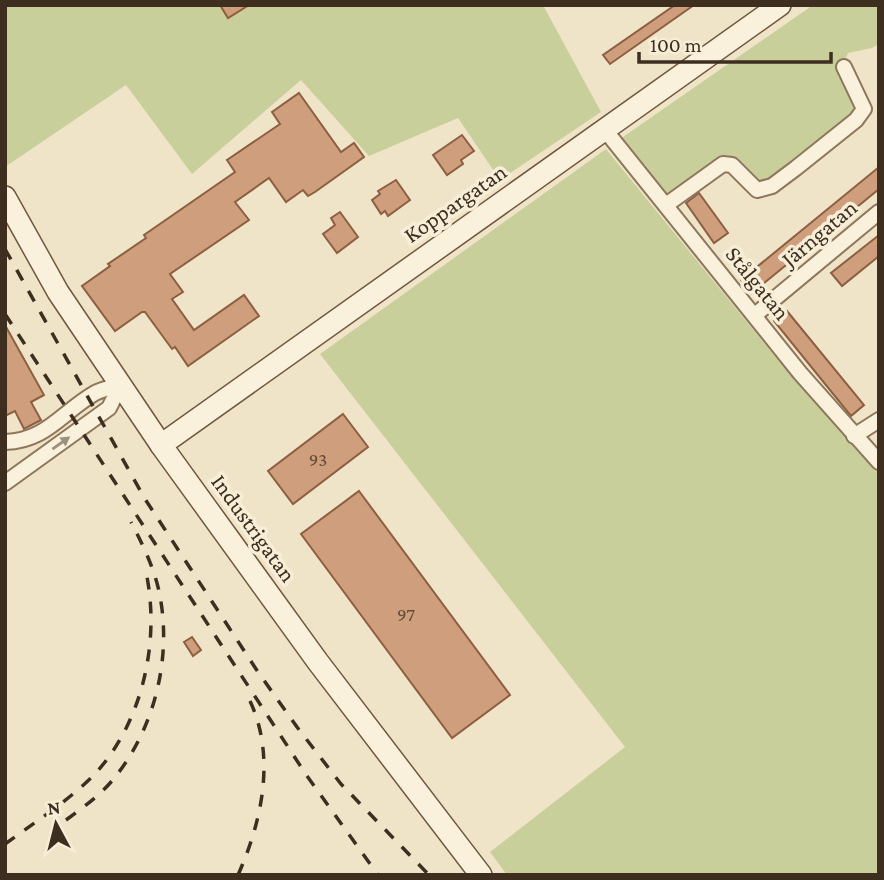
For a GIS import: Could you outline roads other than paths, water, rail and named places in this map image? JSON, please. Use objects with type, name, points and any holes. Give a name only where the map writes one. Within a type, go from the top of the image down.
[{"type":"street","name":"Koppargatan","points":[[160,444],[780,5]]},
{"type":"street","points":[[666,205],[723,163],[732,165],[757,190],[772,186],[796,168],[856,120],[863,109],[844,67]]},
{"type":"street","name":"Stålgatan","points":[[604,130],[800,373],[879,462]]},
{"type":"street","name":"Industrigatan","points":[[5,197],[58,292],[160,444],[318,662],[481,875]]},
{"type":"street","name":"Järngatan","points":[[755,315],[879,212]]},
{"type":"street","points":[[5,442],[24,442],[41,433],[98,391],[121,384]]},
{"type":"street","points":[[5,482],[109,408],[121,384]]},
{"type":"street","points":[[854,436],[879,420]]},
{"type":"railway","points":[[5,249],[145,499],[258,672],[341,784],[429,875]]},
{"type":"railway","points":[[5,314],[307,776],[378,875]]},
{"type":"railway","points":[[66,820],[101,793],[125,763],[138,742],[155,698],[163,650],[161,602],[149,561],[131,522]]},
{"type":"railway","points":[[5,844],[91,778],[123,735],[143,684],[148,657],[151,630],[147,577]]},
{"type":"railway","points":[[238,875],[254,833],[263,789],[262,744],[250,701]]}]
